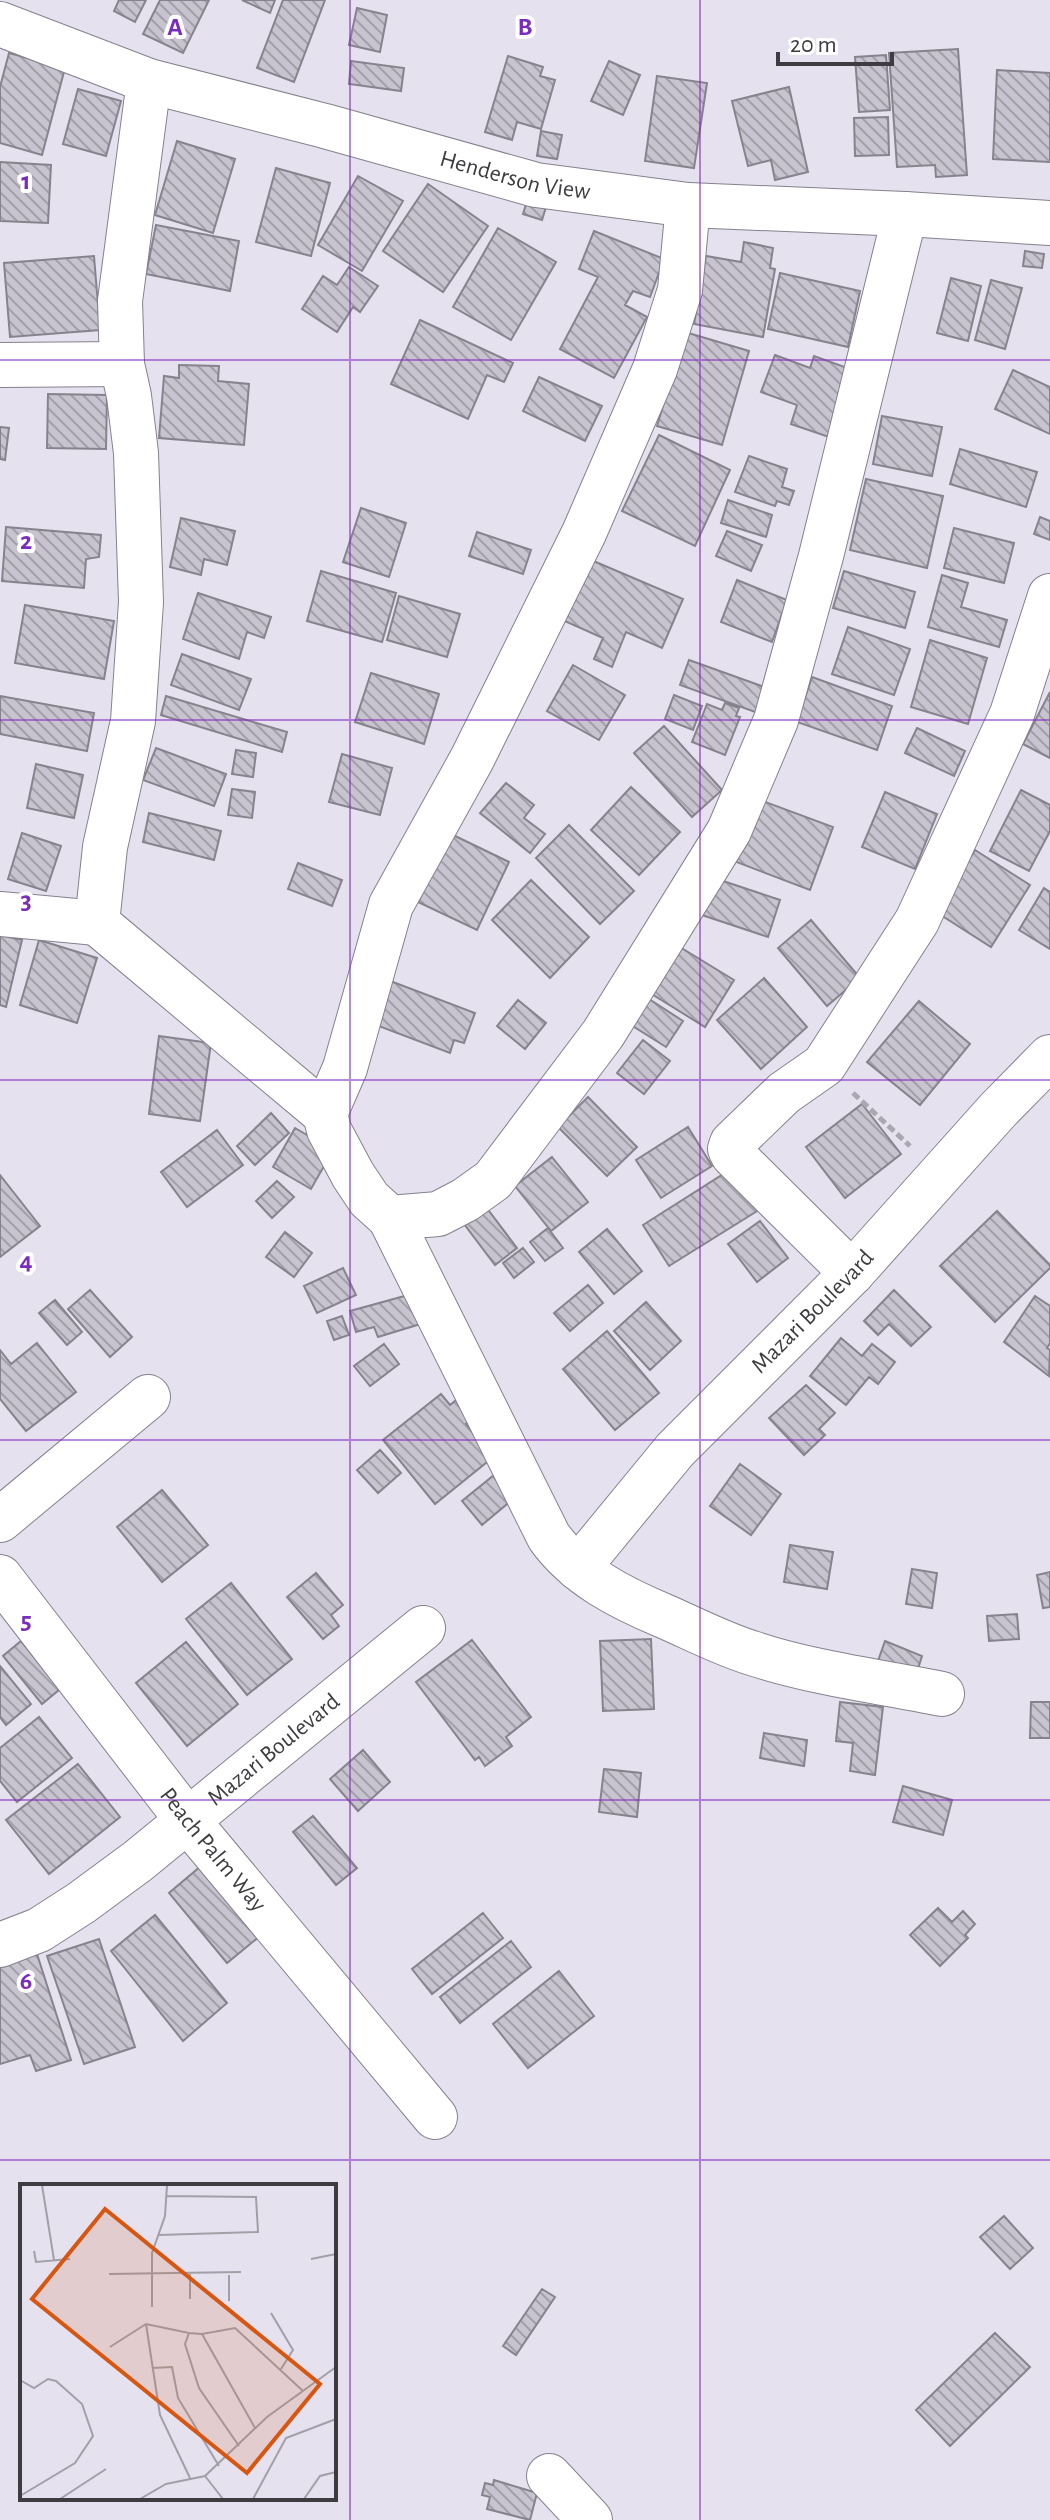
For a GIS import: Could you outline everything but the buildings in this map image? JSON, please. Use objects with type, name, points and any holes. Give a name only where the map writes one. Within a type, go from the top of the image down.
[{"type":"street","name":"Henderson View","points":[[0,24],[149,81],[341,130],[536,185],[688,205],[1050,223]]},
{"type":"street","points":[[97,923],[105,847],[133,721],[141,602],[136,453],[122,364],[120,301],[149,81]]},
{"type":"street","points":[[325,1114],[345,1068],[391,905],[472,759],[570,561],[655,369],[680,290],[688,205]]},
{"type":"street","points":[[390,1218],[438,1214],[493,1180],[603,1034],[729,831],[776,720],[821,556],[905,214]]},
{"type":"street","points":[[0,365],[122,364]]},
{"type":"street","points":[[852,1273],[730,1149],[732,1143],[784,1093],[824,1065],[917,921],[1012,714],[1050,596]]},
{"type":"street","points":[[0,914],[97,923],[325,1114],[329,1130],[353,1175],[369,1199],[390,1218],[549,1537],[560,1553],[578,1568],[610,1590],[651,1611],[751,1653],[942,1694]]},
{"type":"street","name":"Mazari Boulevard","points":[[578,1568],[675,1450],[852,1273],[1050,1057]]},
{"type":"street","points":[[0,1520],[148,1397]]},
{"type":"street","name":"Peach Palm Way","points":[[0,1577],[188,1821],[435,2117]]},
{"type":"street","name":"Mazari Boulevard","points":[[0,1945],[39,1930],[81,1903],[188,1821],[423,1628]]},
{"type":"street","points":[[549,2476],[590,2520]]},
{"type":"path","points":[[824,1065],[940,1175]]}]
